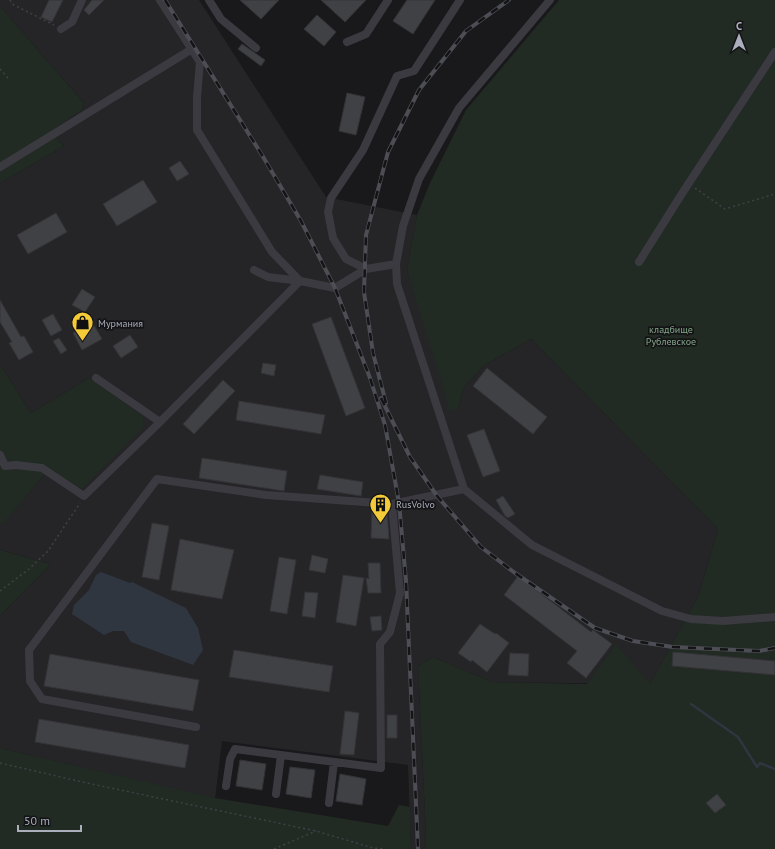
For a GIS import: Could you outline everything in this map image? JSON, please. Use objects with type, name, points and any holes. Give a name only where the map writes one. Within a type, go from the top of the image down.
[{"type":"lane","points":[[61,29],[72,22],[82,0]]},
{"type":"lane","points":[[160,0],[200,62],[197,97],[197,130],[272,252],[300,281]]},
{"type":"lane","points":[[209,0],[221,19],[256,48]]},
{"type":"lane","points":[[347,42],[366,34],[388,0]]},
{"type":"lane","points":[[366,269],[346,259],[333,238],[328,212],[331,198],[363,150],[397,76],[414,71],[460,0]]},
{"type":"lane","points":[[550,0],[459,108],[419,179],[403,226],[396,264],[397,284],[464,489],[532,545],[662,611],[691,619],[723,621],[775,617]]},
{"type":"lane","points":[[0,167],[192,49]]},
{"type":"lane","points":[[639,262],[688,184],[775,52]]},
{"type":"lane","points":[[254,270],[268,277],[300,281],[335,288],[366,269],[396,264]]},
{"type":"lane","points":[[0,455],[5,466],[16,465],[42,468],[84,496],[300,281]]},
{"type":"lane","points":[[96,378],[160,422]]},
{"type":"lane","points":[[196,727],[42,700],[30,681],[29,650],[157,479],[266,494],[392,504],[464,489]]},
{"type":"lane","points":[[226,786],[230,759],[235,749],[382,768],[380,644],[390,632],[400,593],[392,504]]},
{"type":"lane","points":[[276,794],[281,755]]},
{"type":"lane","points":[[329,803],[334,762]]},
{"type":"path","points":[[10,0],[12,4],[61,29]]},
{"type":"path","points":[[0,69],[8,78]]},
{"type":"path","points":[[688,184],[725,209],[775,194]]},
{"type":"path","points":[[0,591],[48,551],[84,496]]},
{"type":"path","points":[[0,763],[316,831],[373,848],[385,849]]},
{"type":"path","points":[[274,849],[316,831]]},
{"type":"shaded area","points":[[0,0],[199,0],[326,197],[417,215],[407,271],[458,409],[463,389],[483,366],[531,339],[718,529],[699,594],[650,684],[492,682],[433,657],[418,666],[426,836],[425,849],[411,849],[408,765],[222,741],[215,799],[0,748],[0,616],[51,564],[0,550],[0,522],[3,523],[49,469],[89,378],[31,413],[0,364],[0,183],[64,146],[51,131],[82,110],[84,103],[0,6]]},
{"type":"shaded area","points":[[101,572],[130,583],[132,582],[186,608],[198,628],[203,650],[193,665],[131,642],[124,631],[113,631],[104,635],[72,614],[74,605],[89,590],[96,575]]},
{"type":"green space","name":"кладбище Рублевское","points":[[559,0],[775,0],[775,849],[425,849],[426,836],[418,666],[433,657],[492,682],[587,684],[616,644],[650,684],[699,594],[718,529],[531,339],[483,366],[463,389],[458,409],[450,411],[407,271],[417,215],[430,183],[466,110]]},
{"type":"green space","points":[[0,6],[84,103],[82,110],[51,131],[64,146],[0,183]]},
{"type":"green space","points":[[0,364],[31,413],[89,378],[142,415],[144,427],[82,489],[49,469],[3,524],[0,522]]},
{"type":"green space","points":[[0,550],[51,564],[0,616]]},
{"type":"green space","points":[[0,748],[215,798],[388,826],[399,805],[410,807],[411,849],[0,849]]},
{"type":"building","points":[[49,0],[63,0],[52,22],[41,17]]},
{"type":"building","points":[[92,0],[104,0],[89,15],[84,10]]},
{"type":"building","points":[[240,0],[279,0],[261,19]]},
{"type":"building","points":[[321,0],[366,0],[345,22]]},
{"type":"building","points":[[407,0],[435,0],[413,34],[393,21]]},
{"type":"building","points":[[317,15],[336,32],[324,46],[304,29]]},
{"type":"building","points":[[242,44],[265,60],[261,66],[238,49]]},
{"type":"building","points":[[347,93],[365,97],[356,135],[339,131]]},
{"type":"building","points":[[180,161],[189,174],[177,181],[169,168]]},
{"type":"building","points":[[143,180],[157,202],[117,226],[103,204]]},
{"type":"building","points":[[56,213],[67,232],[28,254],[17,235]]},
{"type":"building","points":[[82,289],[95,297],[85,312],[72,305]]},
{"type":"building","points":[[0,300],[21,337],[24,336],[33,352],[19,360],[9,343],[12,342],[0,322]]},
{"type":"building","points":[[53,314],[62,330],[51,336],[42,320]]},
{"type":"building","points":[[331,317],[365,408],[346,416],[312,324]]},
{"type":"building","points":[[92,322],[102,339],[82,350],[73,333]]},
{"type":"building","points":[[130,335],[138,347],[121,358],[113,346]]},
{"type":"building","points":[[59,338],[67,350],[61,354],[53,341]]},
{"type":"building","points":[[263,363],[276,365],[274,376],[261,373]]},
{"type":"building","points":[[487,368],[547,417],[533,434],[473,386]]},
{"type":"building","points":[[223,380],[235,391],[194,434],[183,424]]},
{"type":"building","points":[[239,401],[325,415],[321,434],[236,420]]},
{"type":"building","points":[[484,429],[500,471],[483,477],[467,435]]},
{"type":"building","points":[[202,458],[287,471],[284,491],[199,478]]},
{"type":"building","points":[[320,475],[363,482],[361,496],[317,489]]},
{"type":"building","points":[[503,496],[515,514],[508,518],[505,516],[496,500]]},
{"type":"building","name":"RusVolvo","points":[[372,509],[387,509],[389,539],[371,538]]},
{"type":"building","points":[[152,523],[169,526],[159,580],[142,577]]},
{"type":"building","points":[[180,539],[234,550],[222,599],[171,590]]},
{"type":"building","points":[[312,555],[328,559],[325,573],[309,570]]},
{"type":"building","points":[[279,557],[296,560],[287,614],[270,611]]},
{"type":"building","points":[[368,563],[380,563],[381,593],[368,593],[366,578],[369,579]]},
{"type":"building","points":[[343,575],[364,578],[356,626],[336,622]]},
{"type":"building","points":[[518,576],[591,632],[593,630],[612,644],[586,678],[567,663],[577,651],[504,595]]},
{"type":"building","points":[[305,592],[318,593],[315,618],[302,616]]},
{"type":"building","points":[[381,616],[382,630],[372,631],[370,617]]},
{"type":"building","points":[[480,624],[495,634],[496,633],[509,643],[487,672],[472,660],[471,662],[458,653]]},
{"type":"building","points":[[234,650],[333,666],[329,692],[229,677]]},
{"type":"building","points":[[673,652],[775,661],[775,675],[672,666]]},
{"type":"building","points":[[510,653],[529,654],[528,676],[508,675]]},
{"type":"building","points":[[50,654],[199,680],[193,711],[44,686]]},
{"type":"building","points":[[345,711],[359,713],[354,755],[340,754]]},
{"type":"building","points":[[387,715],[397,715],[397,738],[387,738]]},
{"type":"building","points":[[39,719],[189,745],[185,768],[35,742]]},
{"type":"building","points":[[240,760],[266,764],[262,790],[236,786]]},
{"type":"building","points":[[290,767],[315,770],[311,798],[286,794]]},
{"type":"building","points":[[340,774],[366,779],[362,805],[336,801]]},
{"type":"building","points":[[717,794],[726,805],[715,813],[706,803]]},
{"type":"waterway","points":[[691,704],[738,737],[757,767],[760,763],[775,769]]},
{"type":"railway","points":[[165,0],[262,155],[301,221],[335,288],[370,378],[385,425],[399,503],[406,581],[418,849]]},
{"type":"railway","points":[[386,403],[373,353],[364,292],[366,235],[388,152],[419,90],[466,31],[509,0]]},
{"type":"railway","points":[[381,398],[410,457],[437,496],[481,547],[515,573],[595,628],[633,641],[673,647],[759,651],[775,648]]},
{"type":"place","name":"Мурмания","points":[[82,342]]},
{"type":"place","name":"RusVolvo","points":[[381,524]]}]
